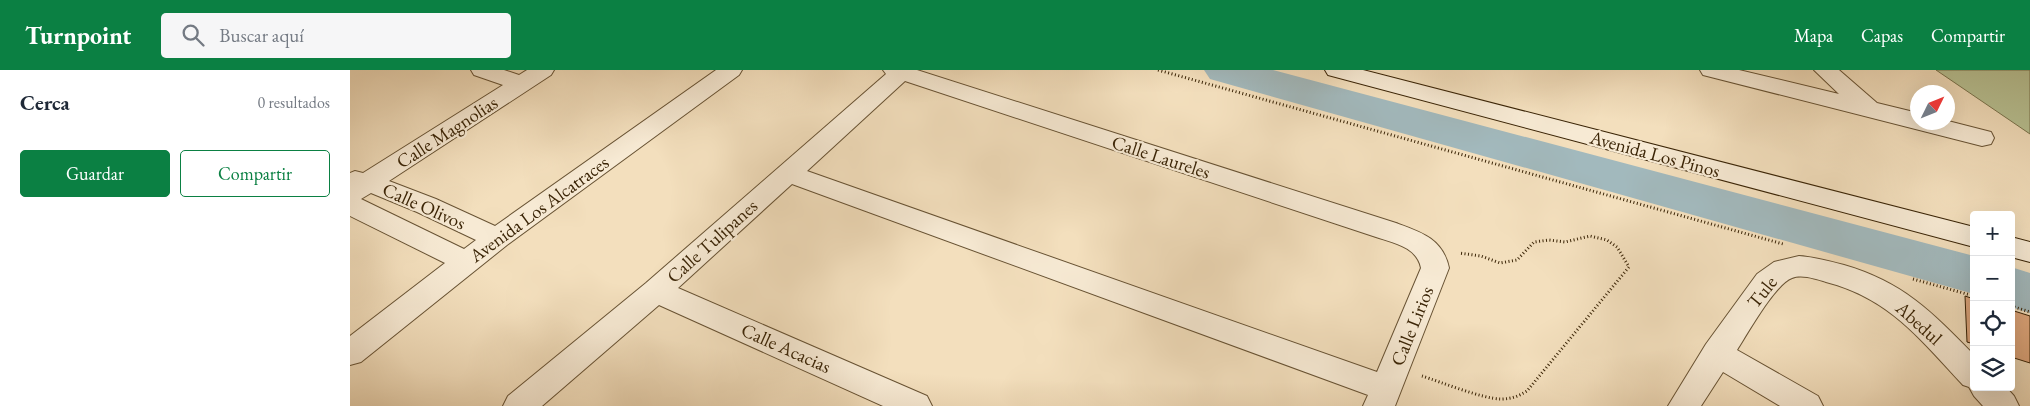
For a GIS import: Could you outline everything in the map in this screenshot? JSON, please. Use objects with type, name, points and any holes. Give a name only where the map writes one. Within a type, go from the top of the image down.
[{"type":"street","points":[[482,70],[521,84]]},
{"type":"street","name":"Calle Magnolias","points":[[356,185],[543,70]]},
{"type":"street","name":"Avenida Los Alcatraces","points":[[350,353],[497,238],[731,70]]},
{"type":"street","name":"Avenida Los Pinos","points":[[1336,70],[1970,236]]},
{"type":"street","points":[[1711,70],[1910,119]]},
{"type":"street","points":[[1825,70],[1872,110]]},
{"type":"street","name":"Calle Tulipanes","points":[[519,406],[656,291],[898,71]]},
{"type":"street","name":"Calle Laureles","points":[[898,71],[1386,230],[1426,247]]},
{"type":"street","points":[[1952,130],[1982,138]]},
{"type":"street","points":[[787,173],[1387,387]]},
{"type":"street","name":"Calle Olivos","points":[[356,185],[398,193],[497,238]]},
{"type":"street","name":"Calle Olivos","points":[[350,205],[467,262]]},
{"type":"street","name":"Calle Lirios","points":[[1387,387],[1435,268],[1434,258],[1426,247]]},
{"type":"street","points":[[2015,248],[2030,252]]},
{"type":"street","name":"Tule","points":[[1684,406],[1717,353],[1765,285],[1785,268],[1798,266],[1816,268],[1864,283],[1894,285]]},
{"type":"street","name":"Abedul","points":[[1894,285],[1923,324],[1970,372]]},
{"type":"street","name":"Calle Acacias","points":[[656,291],[916,406]]},
{"type":"street","points":[[1717,353],[1807,406]]},
{"type":"street","points":[[1989,391],[2004,406]]},
{"type":"path","points":[[1158,70],[1785,245]]},
{"type":"path","points":[[1387,387],[1506,400],[1516,397],[1527,391],[1629,267],[1618,247],[1608,240],[1590,236],[1565,242],[1549,240],[1534,242],[1517,260],[1500,263],[1481,256],[1469,256],[1426,247]]},
{"type":"path","points":[[1894,285],[1970,295]]},
{"type":"path","points":[[2015,307],[2030,312]]},
{"type":"green space","points":[[1936,70],[2030,70],[2030,134]]},
{"type":"building","points":[[1965,296],[1970,298],[1970,343],[1967,342]]},
{"type":"building","points":[[2015,311],[2030,316],[2030,363],[2015,358]]},
{"type":"waterway","points":[[1225,70],[1970,274]]},
{"type":"waterway","points":[[2015,288],[2030,293]]}]
